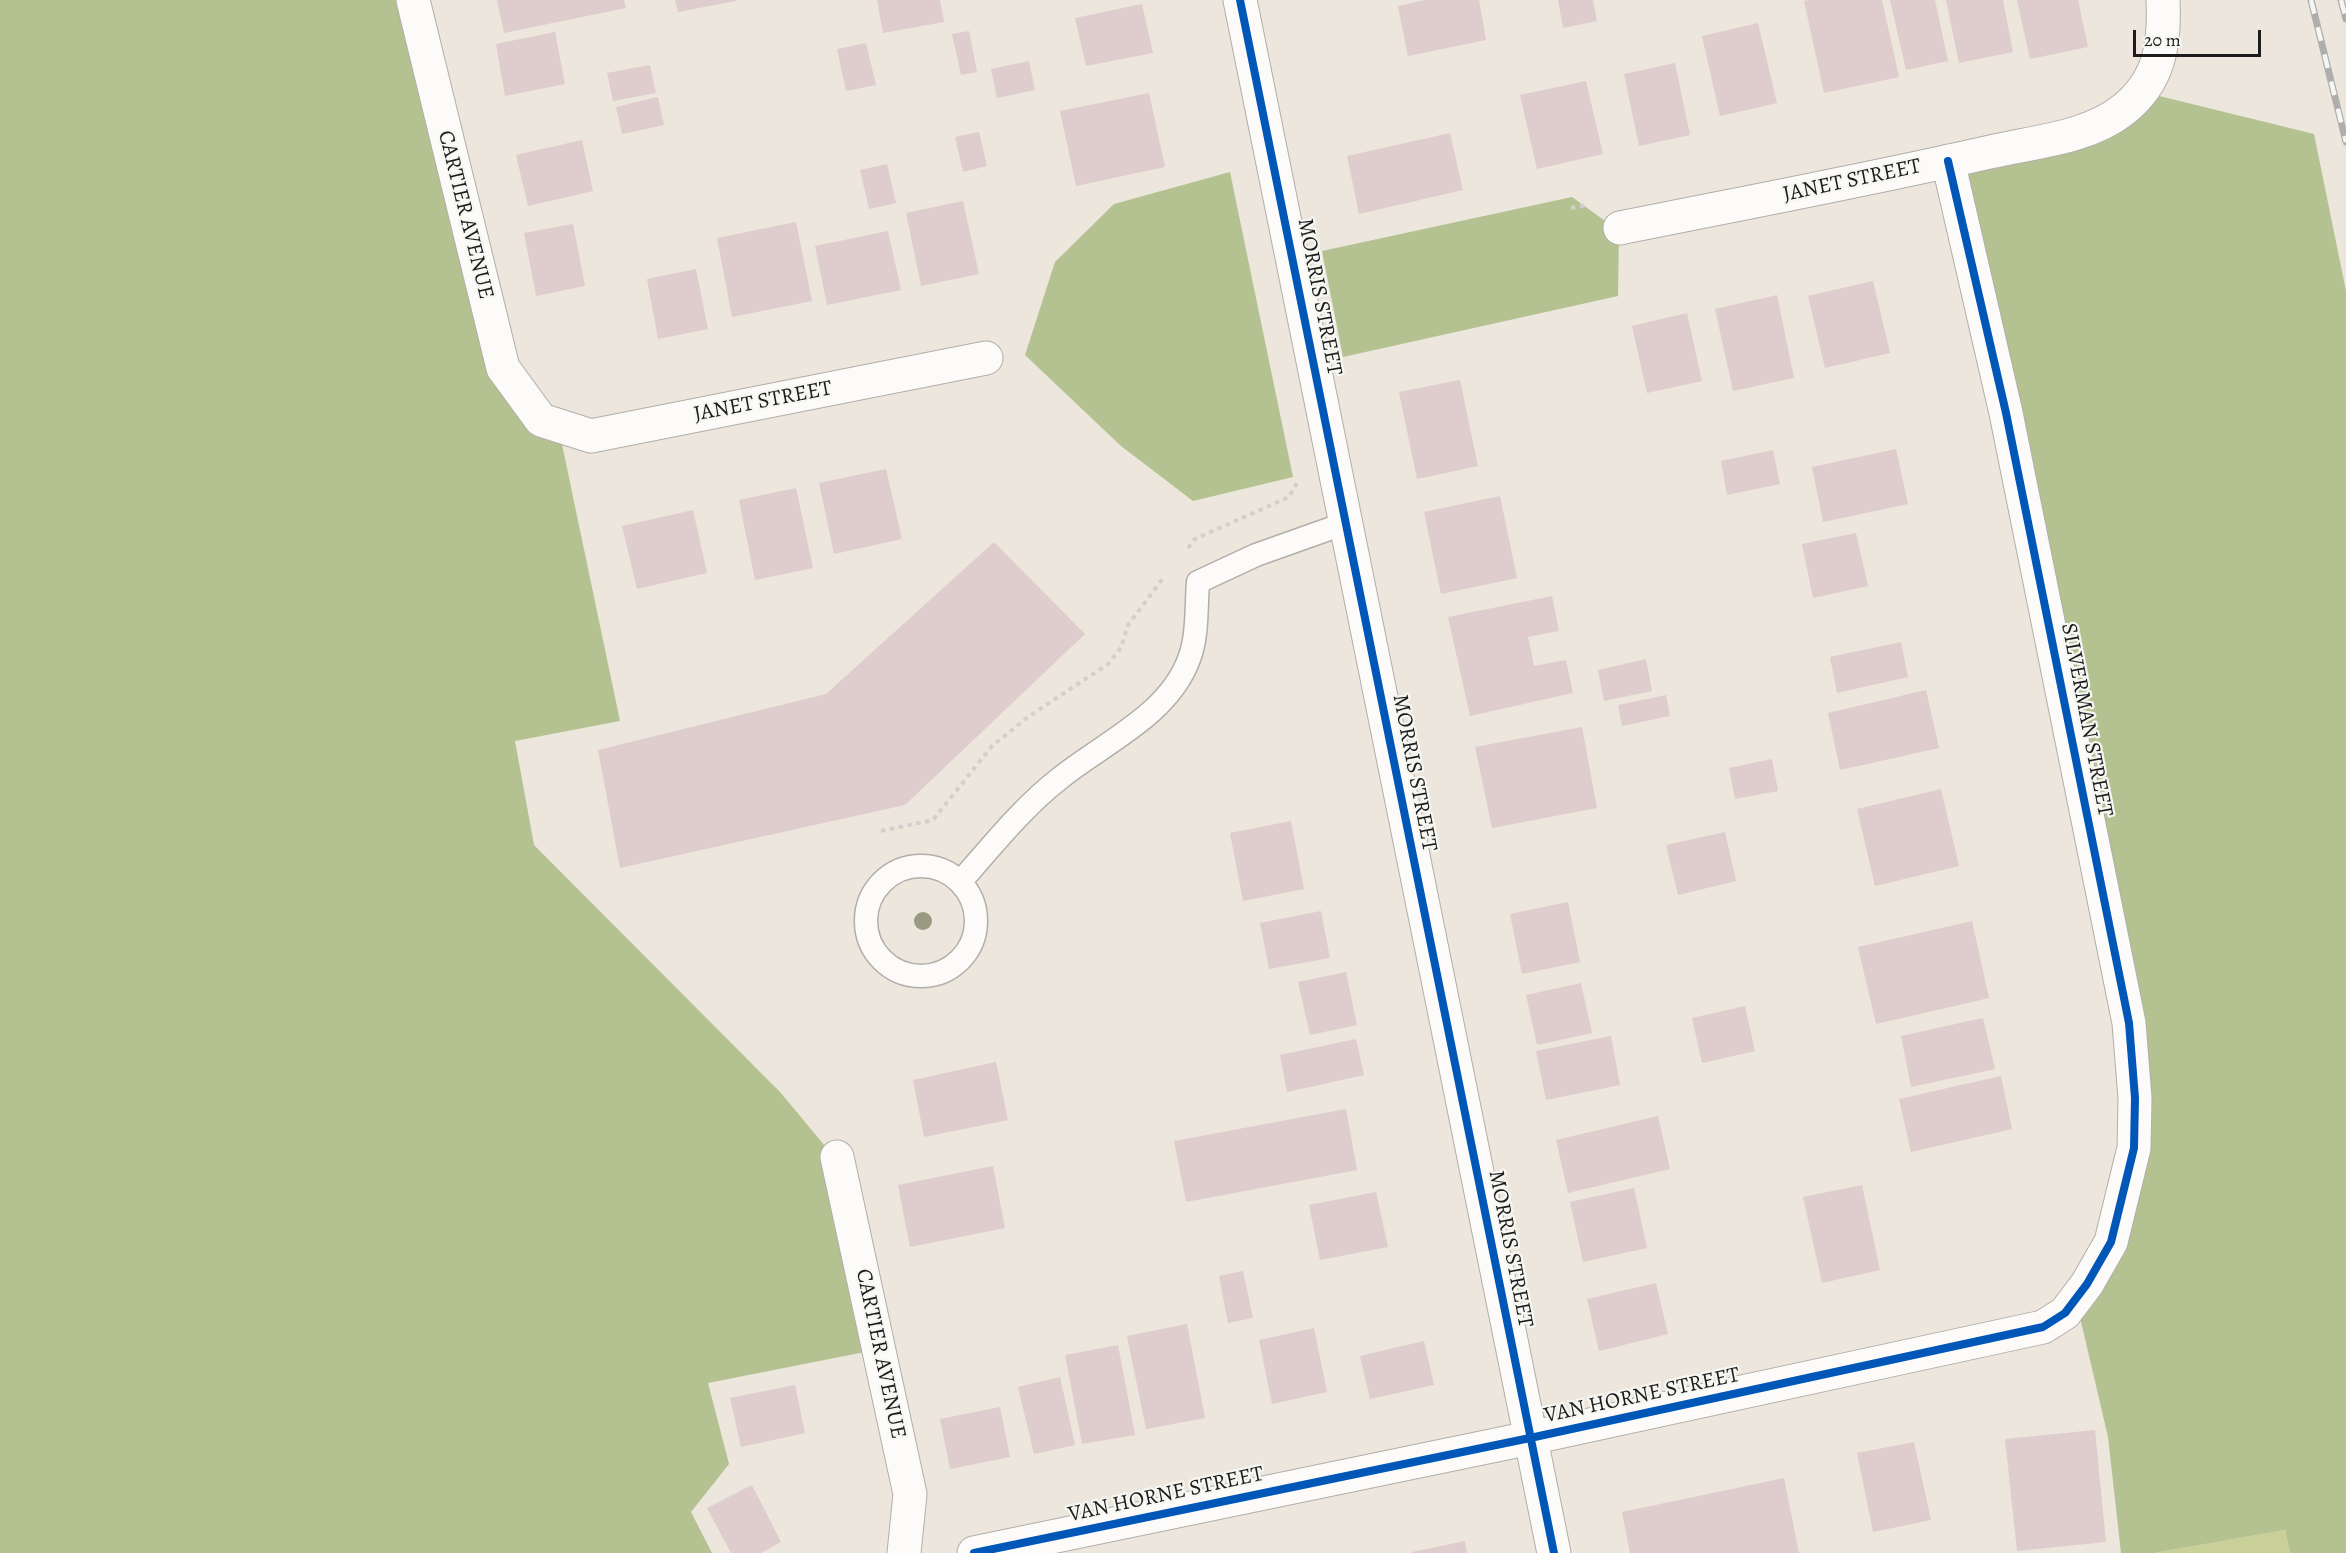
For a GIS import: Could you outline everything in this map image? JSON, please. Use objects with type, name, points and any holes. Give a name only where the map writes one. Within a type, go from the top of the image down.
[{"type":"street","name":"CARTIER AVENUE","points":[[412,0],[503,368],[542,420]]},
{"type":"street","name":"MORRIS STREET","points":[[1240,0],[1554,1553]]},
{"type":"street","name":"JANET STREET","points":[[1620,228],[1948,161],[2085,130],[2123,110],[2143,91],[2162,53],[2163,0]]},
{"type":"street","name":"SILVERMAN STREET","points":[[1948,161],[2006,413],[2129,1023],[2135,1098],[2134,1148],[2111,1242],[2087,1284]]},
{"type":"street","name":"JANET STREET","points":[[542,420],[591,436],[986,358]]},
{"type":"street","name":"CARTIER AVENUE","points":[[837,1157],[910,1494],[904,1553]]},
{"type":"street","name":"VAN HORNE STREET","points":[[974,1553],[1530,1438],[2043,1327],[2065,1313],[2087,1284]]},
{"type":"lane","points":[[961,881],[1029,806],[1059,779],[1167,698],[1189,659],[1195,624],[1198,582],[1256,555],[1346,523]]},
{"type":"lane","points":[[916,865],[938,867],[961,881],[972,895],[978,921],[973,943],[962,960],[954,967],[929,977],[906,975],[881,960],[870,944],[866,929],[866,911],[877,887],[892,873],[916,865]]},
{"type":"path","points":[[1183,553],[1195,539],[1289,497],[1302,475]]},
{"type":"path","points":[[881,831],[933,820],[992,746],[1028,717],[1108,664],[1121,648],[1128,625],[1171,567]]},
{"type":"green space","points":[[0,0],[409,0],[500,368],[559,430],[620,721],[515,741],[534,845],[781,1093],[834,1157],[875,1350],[708,1383],[729,1464],[691,1512],[712,1553],[0,1553]]},
{"type":"green space","points":[[2147,93],[2314,134],[2346,291],[2346,1553],[2290,1553],[2285,1530],[2154,1553],[2121,1553],[2108,1437],[2075,1296],[2085,1282],[2133,1099],[1946,164]]},
{"type":"green space","points":[[1230,172],[1293,477],[1193,501],[1121,446],[1025,355],[1055,262],[1114,204]]},
{"type":"green space","points":[[1572,197],[1619,231],[1618,296],[1343,357],[1322,251]]},
{"type":"green space","points":[[2285,1530],[2290,1553],[2154,1553]]},
{"type":"building","points":[[497,0],[624,0],[626,8],[504,33]]},
{"type":"building","points":[[675,0],[736,0],[736,1],[678,12]]},
{"type":"building","points":[[877,0],[940,0],[944,22],[883,33]]},
{"type":"building","points":[[1425,0],[1479,0],[1486,40],[1408,56],[1398,6]]},
{"type":"building","points":[[1558,0],[1593,0],[1597,21],[1563,28]]},
{"type":"building","points":[[1882,0],[1899,77],[1824,93],[1804,1]]},
{"type":"building","points":[[1890,0],[1935,0],[1948,61],[1906,70]]},
{"type":"building","points":[[1946,0],[2003,0],[2013,52],[1959,63]]},
{"type":"building","points":[[2017,0],[2078,0],[2088,47],[2030,59]]},
{"type":"building","points":[[1142,4],[1153,53],[1086,66],[1075,18]]},
{"type":"building","points":[[1758,23],[1777,103],[1720,116],[1702,36]]},
{"type":"building","points":[[969,31],[977,72],[961,75],[952,34]]},
{"type":"building","points":[[555,32],[565,84],[505,96],[496,44]]},
{"type":"building","points":[[866,43],[876,85],[846,91],[837,49]]},
{"type":"building","points":[[1029,61],[1035,90],[997,98],[991,69]]},
{"type":"building","points":[[1675,63],[1690,135],[1639,146],[1624,74]]},
{"type":"building","points":[[650,65],[656,93],[613,101],[607,73]]},
{"type":"building","points":[[1586,81],[1603,154],[1537,169],[1520,95]]},
{"type":"building","points":[[1149,93],[1165,167],[1076,186],[1060,111]]},
{"type":"building","points":[[658,97],[664,125],[622,134],[616,107]]},
{"type":"building","points":[[979,132],[987,166],[963,172],[955,137]]},
{"type":"building","points":[[1450,133],[1463,190],[1359,214],[1347,156]]},
{"type":"building","points":[[582,140],[593,191],[528,206],[516,155]]},
{"type":"building","points":[[887,164],[896,203],[869,209],[860,170]]},
{"type":"building","points":[[963,201],[979,274],[921,286],[906,213]]},
{"type":"building","points":[[796,222],[812,301],[732,317],[717,238]]},
{"type":"building","points":[[573,224],[585,286],[536,296],[524,233]]},
{"type":"building","points":[[888,231],[901,290],[827,305],[815,246]]},
{"type":"building","points":[[696,269],[708,329],[658,339],[647,279]]},
{"type":"building","points":[[1873,281],[1890,353],[1825,368],[1808,296]]},
{"type":"building","points":[[1777,295],[1794,378],[1733,391],[1715,309]]},
{"type":"building","points":[[1687,313],[1702,381],[1647,393],[1632,326]]},
{"type":"building","points":[[1460,380],[1478,466],[1417,479],[1399,392]]},
{"type":"building","points":[[1896,449],[1908,504],[1823,522],[1812,467]]},
{"type":"building","points":[[1773,450],[1780,484],[1727,495],[1721,461]]},
{"type":"building","points":[[886,469],[902,539],[834,554],[819,483]]},
{"type":"building","points":[[796,488],[813,568],[755,580],[739,500]]},
{"type":"building","points":[[1500,496],[1517,578],[1441,594],[1424,512]]},
{"type":"building","points":[[693,510],[707,573],[637,589],[622,526]]},
{"type":"building","points":[[1856,533],[1868,586],[1813,598],[1802,544]]},
{"type":"building","points":[[994,542],[1085,634],[905,805],[620,868],[598,750],[826,694]]},
{"type":"building","points":[[1552,596],[1559,631],[1528,637],[1534,666],[1566,660],[1573,693],[1470,716],[1448,617]]},
{"type":"building","points":[[1901,642],[1908,677],[1837,693],[1830,657]]},
{"type":"building","points":[[1646,659],[1652,691],[1604,701],[1598,670]]},
{"type":"building","points":[[1926,690],[1939,748],[1840,770],[1828,713]]},
{"type":"building","points":[[1666,695],[1670,716],[1622,726],[1618,705]]},
{"type":"building","points":[[1582,727],[1597,808],[1492,828],[1475,747]]},
{"type":"building","points":[[1772,759],[1778,791],[1735,799],[1729,768]]},
{"type":"building","points":[[1941,789],[1959,866],[1875,886],[1857,809]]},
{"type":"building","points":[[1291,821],[1304,889],[1243,901],[1230,833]]},
{"type":"building","points":[[1725,832],[1736,881],[1678,895],[1666,845]]},
{"type":"building","points":[[1568,902],[1580,962],[1522,974],[1510,914]]},
{"type":"building","points":[[1321,911],[1330,958],[1269,969],[1260,923]]},
{"type":"building","points":[[1972,921],[1989,998],[1876,1024],[1858,947]]},
{"type":"building","points":[[1346,972],[1357,1025],[1310,1035],[1298,982]]},
{"type":"building","points":[[1581,983],[1592,1033],[1537,1045],[1526,995]]},
{"type":"building","points":[[1745,1006],[1755,1051],[1702,1063],[1692,1018]]},
{"type":"building","points":[[1983,1018],[1995,1069],[1911,1087],[1901,1036]]},
{"type":"building","points":[[1611,1036],[1620,1085],[1546,1100],[1536,1051]]},
{"type":"building","points":[[1356,1039],[1364,1075],[1287,1092],[1280,1055]]},
{"type":"building","points":[[996,1062],[1008,1120],[924,1137],[913,1080]]},
{"type":"building","points":[[2001,1076],[2012,1129],[1911,1152],[1899,1099]]},
{"type":"building","points":[[1346,1109],[1357,1170],[1186,1202],[1174,1141]]},
{"type":"building","points":[[1658,1116],[1670,1169],[1568,1193],[1556,1140]]},
{"type":"building","points":[[993,1166],[1005,1228],[910,1247],[898,1185]]},
{"type":"building","points":[[1862,1185],[1880,1270],[1822,1283],[1803,1197]]},
{"type":"building","points":[[1634,1188],[1647,1248],[1583,1262],[1570,1202]]},
{"type":"building","points":[[1376,1192],[1388,1247],[1320,1260],[1309,1205]]},
{"type":"building","points":[[1243,1271],[1253,1318],[1228,1323],[1219,1276]]},
{"type":"building","points":[[1656,1283],[1668,1334],[1599,1351],[1587,1299]]},
{"type":"building","points":[[1187,1324],[1205,1418],[1146,1429],[1127,1336]]},
{"type":"building","points":[[1314,1328],[1327,1392],[1272,1404],[1259,1340]]},
{"type":"building","points":[[1424,1341],[1434,1385],[1370,1399],[1360,1356]]},
{"type":"building","points":[[1118,1345],[1135,1435],[1082,1444],[1065,1355]]},
{"type":"building","points":[[1060,1377],[1075,1445],[1034,1454],[1018,1387]]},
{"type":"building","points":[[795,1385],[805,1433],[741,1447],[730,1398]]},
{"type":"building","points":[[1000,1407],[1010,1457],[950,1469],[940,1419]]},
{"type":"building","points":[[2095,1430],[2106,1542],[2017,1551],[2005,1439]]},
{"type":"building","points":[[1914,1442],[1931,1520],[1873,1532],[1857,1453]]},
{"type":"building","points":[[1784,1478],[1799,1553],[1630,1553],[1622,1512]]},
{"type":"building","points":[[752,1485],[781,1542],[761,1553],[731,1553],[707,1508]]},
{"type":"building","points":[[1465,1541],[1467,1553],[1412,1553],[1412,1552]]},
{"type":"railway","points":[[2311,0],[2346,142]]},
{"type":"railway","points":[[2341,0],[2346,19]]},
{"type":"cycle path","points":[[1240,0],[1554,1553]]},
{"type":"cycle path","points":[[974,1553],[1530,1438],[2043,1327],[2065,1313],[2087,1284],[2111,1242],[2134,1148],[2135,1098],[2129,1023],[2006,413],[1948,161]]}]
